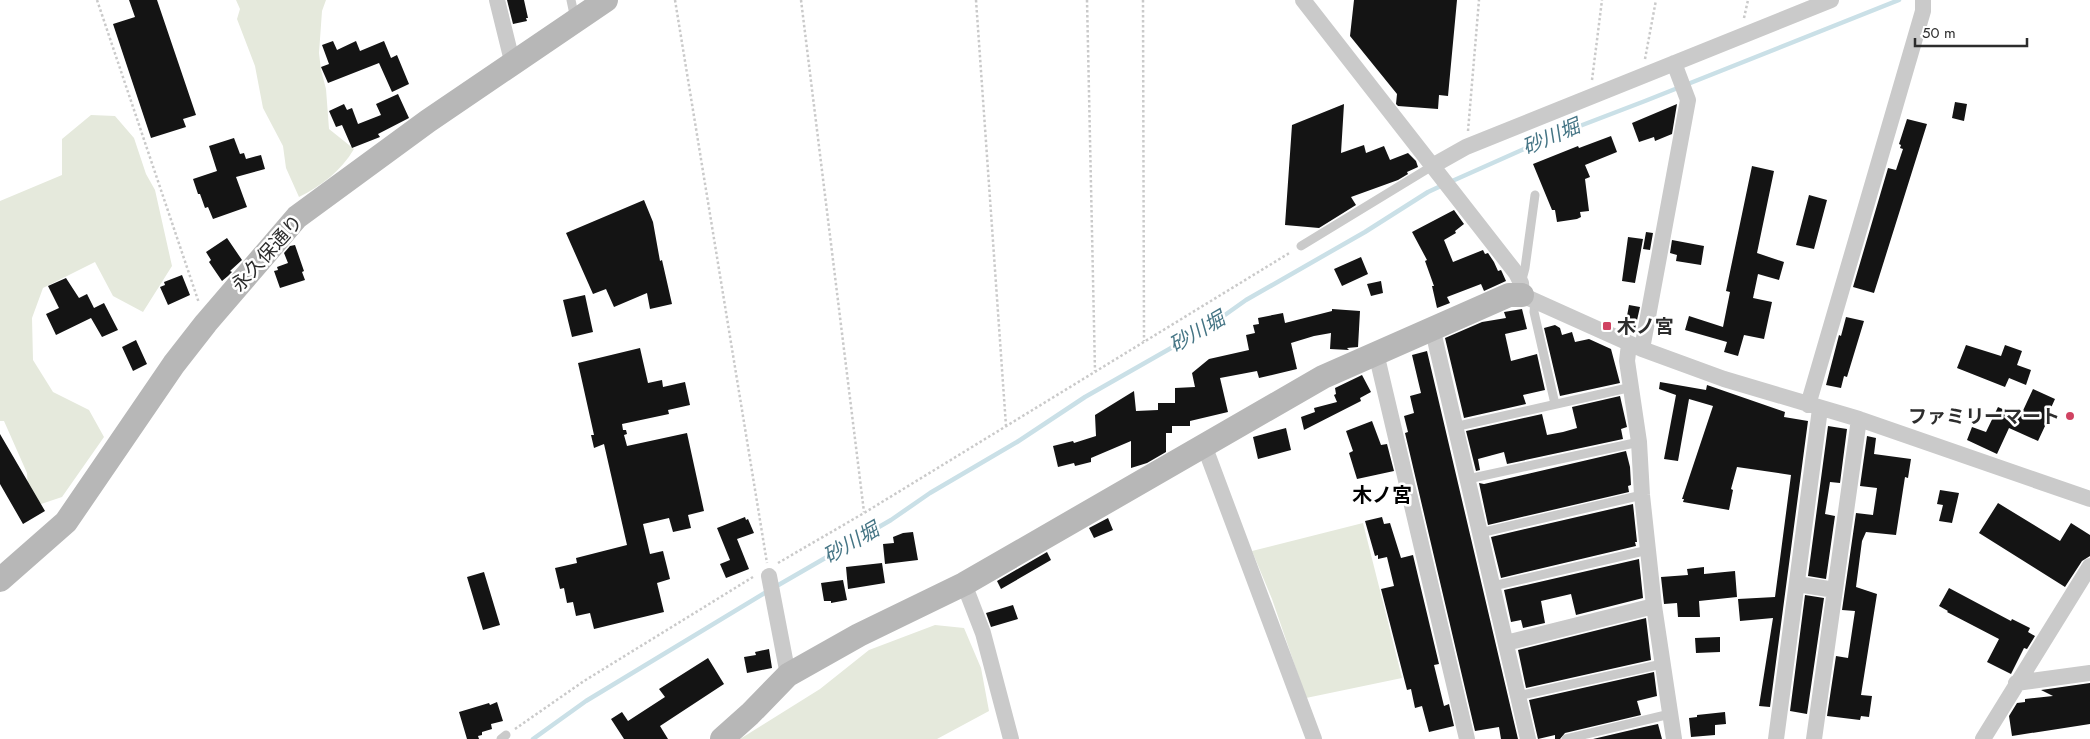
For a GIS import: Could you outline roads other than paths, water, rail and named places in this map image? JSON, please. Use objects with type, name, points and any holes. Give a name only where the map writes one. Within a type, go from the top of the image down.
[{"type":"street","points":[[497,0],[513,65]]},
{"type":"street","name":"永久保通り","points":[[0,580],[66,522],[174,364],[206,323],[297,217],[428,121],[513,65],[573,10],[606,0]]},
{"type":"street","points":[[1303,0],[1460,199],[1516,273],[1526,293]]},
{"type":"street","points":[[1436,168],[1466,147],[1642,76],[1675,66],[1831,0]]},
{"type":"street","points":[[1776,739],[1797,584],[1814,407],[1923,11],[1923,0]]},
{"type":"street","points":[[1674,739],[1654,606],[1642,496],[1639,442],[1627,361],[1635,347],[1688,100],[1675,66]]},
{"type":"street","points":[[722,739],[750,714],[788,675],[859,635],[964,584],[1322,377],[1509,295],[1526,293],[1635,347],[1814,407],[1859,420],[2090,499]]},
{"type":"street","points":[[1432,328],[1528,739]]},
{"type":"street","points":[[1376,353],[1467,739]]},
{"type":"street","points":[[1814,739],[1859,420]]},
{"type":"street","points":[[1204,445],[1314,739]]},
{"type":"street","points":[[1983,739],[2090,566]]},
{"type":"street","points":[[768,572],[788,675]]},
{"type":"street","points":[[964,584],[983,633],[1011,739]]},
{"type":"street","points":[[1797,584],[1835,590]]},
{"type":"street","points":[[1506,643],[1654,606]]},
{"type":"street","points":[[2016,683],[2090,673]]},
{"type":"lane","points":[[1300,246],[1436,168]]},
{"type":"lane","points":[[1535,195],[1525,268],[1526,293],[1534,312],[1555,404]]},
{"type":"lane","points":[[1454,427],[1632,387]]},
{"type":"lane","points":[[1468,479],[1639,442]]},
{"type":"lane","points":[[1480,533],[1642,496]]},
{"type":"lane","points":[[1493,586],[1648,550]]},
{"type":"lane","points":[[1518,696],[1662,664]]},
{"type":"lane","points":[[1566,739],[1670,714]]},
{"type":"waterway","name":"砂川堀","points":[[1450,182],[1551,137],[1899,0]]},
{"type":"waterway","name":"砂川堀","points":[[775,587],[891,520],[930,493],[1017,442],[1085,397],[1208,327],[1246,300],[1365,232],[1428,192],[1443,185]]},
{"type":"waterway","name":"砂川堀","points":[[533,739],[586,701],[768,591]]},
{"type":"place","name":"木ノ宮","points":[[1607,326]]},
{"type":"place","name":"ファミリーマート","points":[[2070,416]]},
{"type":"district","name":"木ノ宮","points":[[1382,495]]}]
